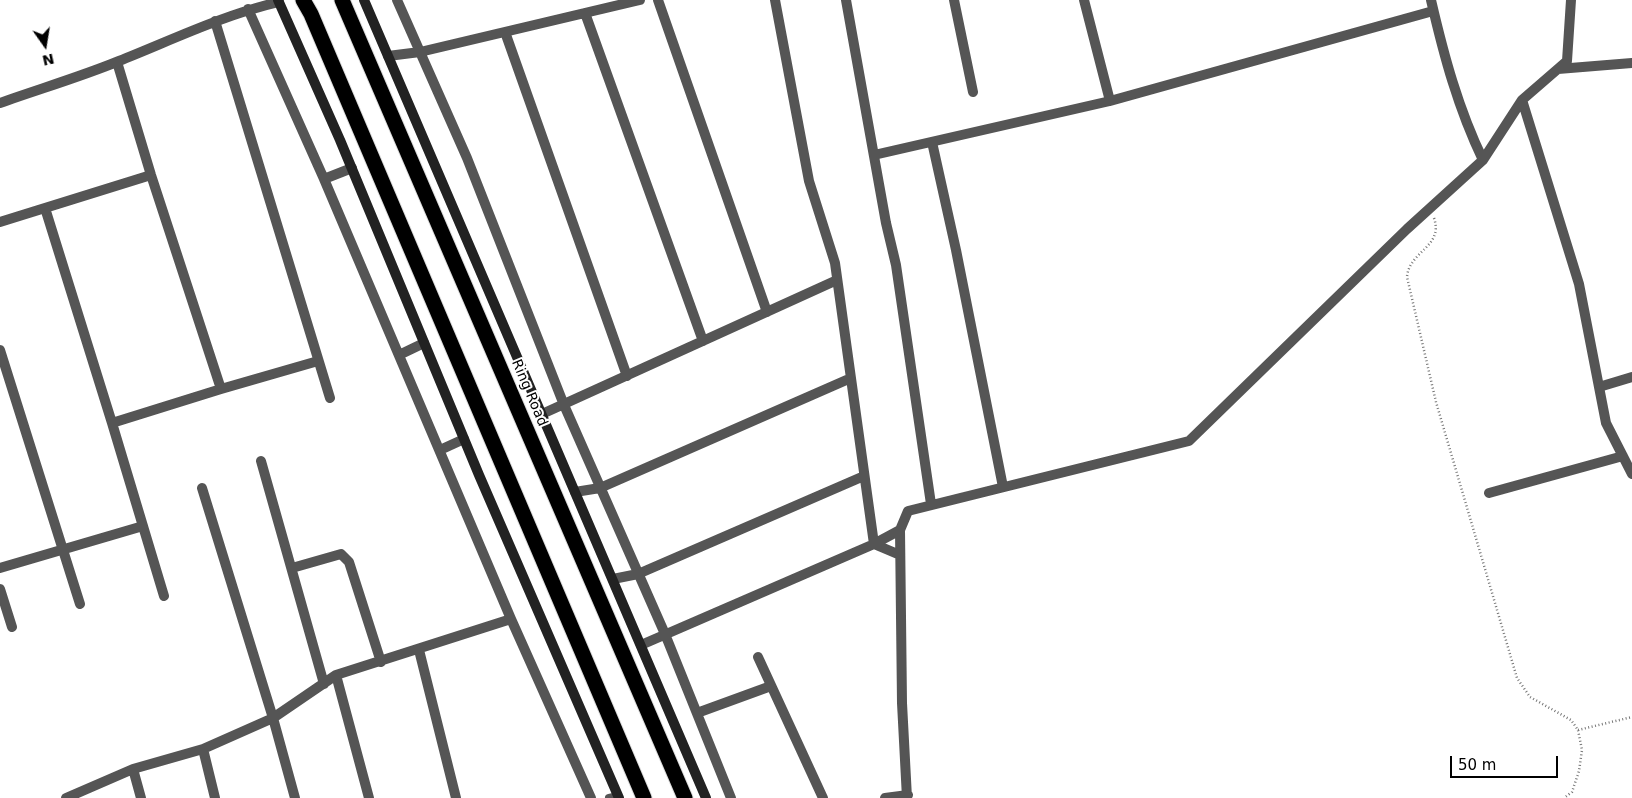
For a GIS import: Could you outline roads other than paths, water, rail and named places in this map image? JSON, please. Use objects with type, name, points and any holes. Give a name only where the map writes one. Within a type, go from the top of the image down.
[{"type":"highway","points":[[303,0],[312,14],[644,798]]},
{"type":"highway","name":"Ring Road","points":[[342,0],[685,798]]},
{"type":"street","points":[[364,0],[706,798]]},
{"type":"street","points":[[397,0],[467,158],[564,405],[665,634],[731,798]]},
{"type":"street","points":[[388,56],[420,52],[640,0]]},
{"type":"street","points":[[658,0],[768,312]]},
{"type":"street","points":[[775,0],[809,181],[835,263],[874,544]]},
{"type":"street","points":[[846,0],[886,223],[896,264],[931,504]]},
{"type":"street","points":[[954,0],[973,92]]},
{"type":"street","points":[[1084,0],[1110,101]]},
{"type":"street","points":[[1431,0],[1446,64],[1468,130],[1483,160]]},
{"type":"street","points":[[885,798],[907,796],[902,703],[900,530],[908,511],[1189,441],[1431,207],[1483,160],[1522,100],[1567,61],[1571,0]]},
{"type":"street","points":[[0,103],[117,62],[215,21],[248,9],[279,1],[352,168],[615,797]]},
{"type":"street","points":[[248,9],[324,179],[511,619],[591,798]]},
{"type":"street","points":[[874,155],[1110,101],[1433,11]]},
{"type":"street","points":[[585,13],[703,341]]},
{"type":"street","points":[[215,21],[330,398]]},
{"type":"street","points":[[505,32],[628,376]]},
{"type":"street","points":[[117,62],[150,175],[221,389]]},
{"type":"street","points":[[1558,69],[1632,63]]},
{"type":"street","points":[[1522,100],[1578,284],[1606,423],[1632,474]]},
{"type":"street","points":[[932,142],[962,278],[1003,487]]},
{"type":"street","points":[[324,179],[352,168]]},
{"type":"street","points":[[0,222],[150,175]]},
{"type":"street","points":[[45,208],[164,596]]},
{"type":"street","points":[[542,414],[837,280]]},
{"type":"street","points":[[399,355],[424,343]]},
{"type":"street","points":[[0,350],[80,604]]},
{"type":"street","points":[[112,423],[318,361]]},
{"type":"street","points":[[1599,387],[1632,377]]},
{"type":"street","points":[[575,492],[600,488],[851,378]]},
{"type":"street","points":[[440,450],[464,438]]},
{"type":"street","points":[[1489,493],[1623,456]]},
{"type":"street","points":[[261,461],[324,684]]},
{"type":"street","points":[[613,580],[638,574],[864,476]]},
{"type":"street","points":[[202,488],[273,718],[295,798]]},
{"type":"street","points":[[0,568],[143,526]]},
{"type":"street","points":[[641,645],[874,544],[900,530]]},
{"type":"street","points":[[874,544],[900,556]]},
{"type":"street","points":[[292,568],[341,554],[349,562],[381,662]]},
{"type":"street","points":[[0,589],[12,627]]},
{"type":"street","points":[[69,798],[133,768],[203,750],[273,718],[336,675],[511,619]]},
{"type":"street","points":[[419,650],[456,798]]},
{"type":"street","points":[[758,657],[823,798]]},
{"type":"street","points":[[336,675],[369,798]]},
{"type":"street","points":[[697,713],[771,686]]},
{"type":"street","points":[[203,750],[215,798]]},
{"type":"street","points":[[133,768],[141,798]]}]
